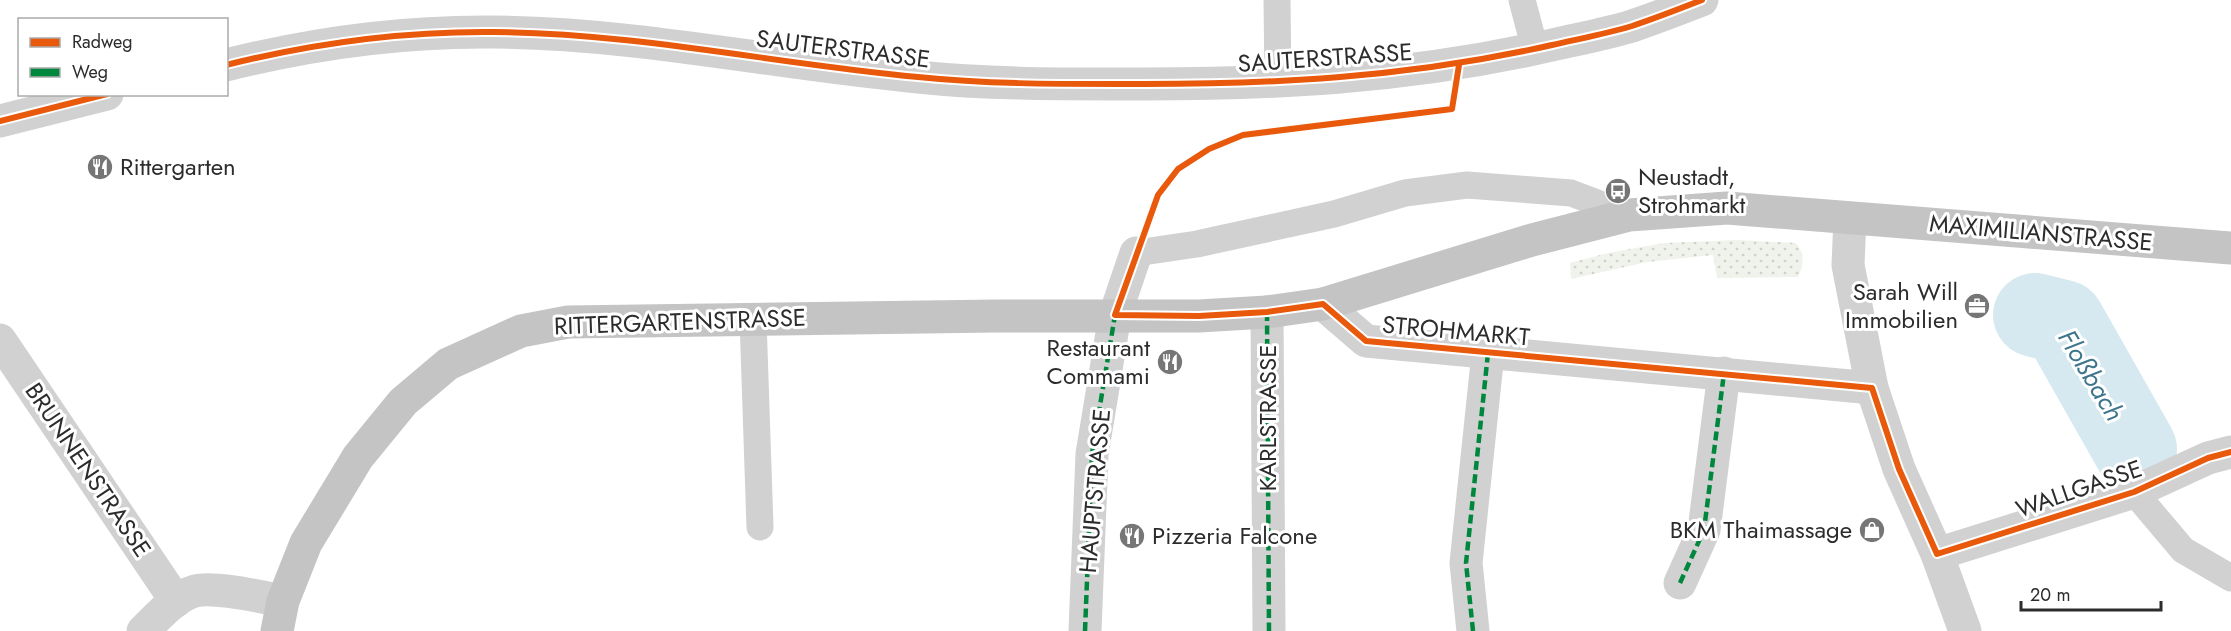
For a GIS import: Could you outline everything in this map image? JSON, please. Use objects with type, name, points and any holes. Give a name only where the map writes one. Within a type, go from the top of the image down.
[{"type":"main road","name":"STROHMARKT","points":[[1115,315],[1198,316],[1267,312],[1323,304],[1532,240],[1629,214],[1727,208],[1850,218]]},
{"type":"main road","name":"MAXIMILIANSTRASSE","points":[[1850,218],[2231,248]]},
{"type":"main road","name":"RITTERGARTENSTRASSE","points":[[280,616],[306,543],[358,457],[403,402],[448,364],[521,331],[568,322],[1115,315]]},
{"type":"street","name":"SAUTERSTRASSE","points":[[228,64],[272,53],[342,42],[427,34],[493,32],[643,42],[856,71],[997,83],[1278,82],[1354,78],[1459,65],[1629,27],[1702,0]]},
{"type":"street","points":[[0,121],[99,96]]},
{"type":"street","points":[[1850,218],[1848,265],[1872,388],[1899,469],[1937,554],[1965,631]]},
{"type":"street","name":"STROHMARKT","points":[[1115,315],[1136,254]]},
{"type":"street","name":"STROHMARKT","points":[[1323,304],[1366,341],[1872,388]]},
{"type":"street","name":"KARLSTRASSE","points":[[1267,312],[1269,631]]},
{"type":"street","name":"HAUPTSTRASSE","points":[[1085,631],[1092,453],[1115,315]]},
{"type":"street","name":"BRUNNENSTRASSE","points":[[0,340],[176,601]]},
{"type":"street","name":"STROHMARKT","points":[[1473,631],[1466,563],[1488,353]]},
{"type":"street","points":[[1680,583],[1704,530],[1724,373]]},
{"type":"street","name":"WALLGASSE","points":[[1937,554],[2134,492],[2208,458],[2231,452]]},
{"type":"street","name":"RITTERGARTENSTRASSE","points":[[143,631],[176,601],[195,591],[218,591],[280,616]]},
{"type":"lane","points":[[1277,0],[1278,82]]},
{"type":"lane","points":[[1521,0],[1535,49]]},
{"type":"lane","name":"STROHMARKT","points":[[1136,254],[1197,244],[1334,214],[1405,193],[1467,185],[1571,192],[1629,214]]},
{"type":"lane","points":[[753,319],[760,527]]},
{"type":"lane","points":[[2134,492],[2183,550],[2231,578]]},
{"type":"shaded area","points":[[1737,240],[1796,243],[1803,259],[1798,277],[1717,278],[1713,255],[1647,262],[1571,279],[1570,263],[1608,253],[1664,243]]},
{"type":"waterway","name":"Floßbach","points":[[2035,315],[2063,322],[2135,449]]},
{"type":"waterway","points":[[2097,402],[2110,405]]},
{"type":"marked path","points":[[1267,312],[1269,631]]},
{"type":"marked path","points":[[1085,631],[1092,454],[1115,315]]},
{"type":"marked path","points":[[1473,631],[1466,563],[1488,353]]},
{"type":"marked path","points":[[1680,583],[1704,530],[1724,373]]},
{"type":"cycle path","points":[[228,65],[292,50],[359,40],[460,32],[494,32],[653,43],[865,71],[968,81],[1044,84],[1283,81],[1391,72],[1498,56],[1622,29],[1702,0]]},
{"type":"cycle path","points":[[1459,65],[1452,109],[1243,135],[1209,149],[1178,169],[1158,195],[1115,315],[1199,316],[1267,312],[1323,304],[1366,341],[1872,388],[1899,469],[1937,554],[2134,492],[2208,458],[2231,452]]},
{"type":"cycle path","points":[[0,121],[99,96]]},
{"type":"place","name":"Rittergarten","points":[[100,167]]},
{"type":"place","name":"Neustadt, Strohmarkt","points":[[1618,191]]},
{"type":"place","name":"Sarah Will Immobilien","points":[[1977,306]]},
{"type":"place","name":"Restaurant Commami","points":[[1170,362]]},
{"type":"place","name":"BKM Thaimassage","points":[[1872,530]]},
{"type":"place","name":"Pizzeria Falcone","points":[[1132,536]]}]
